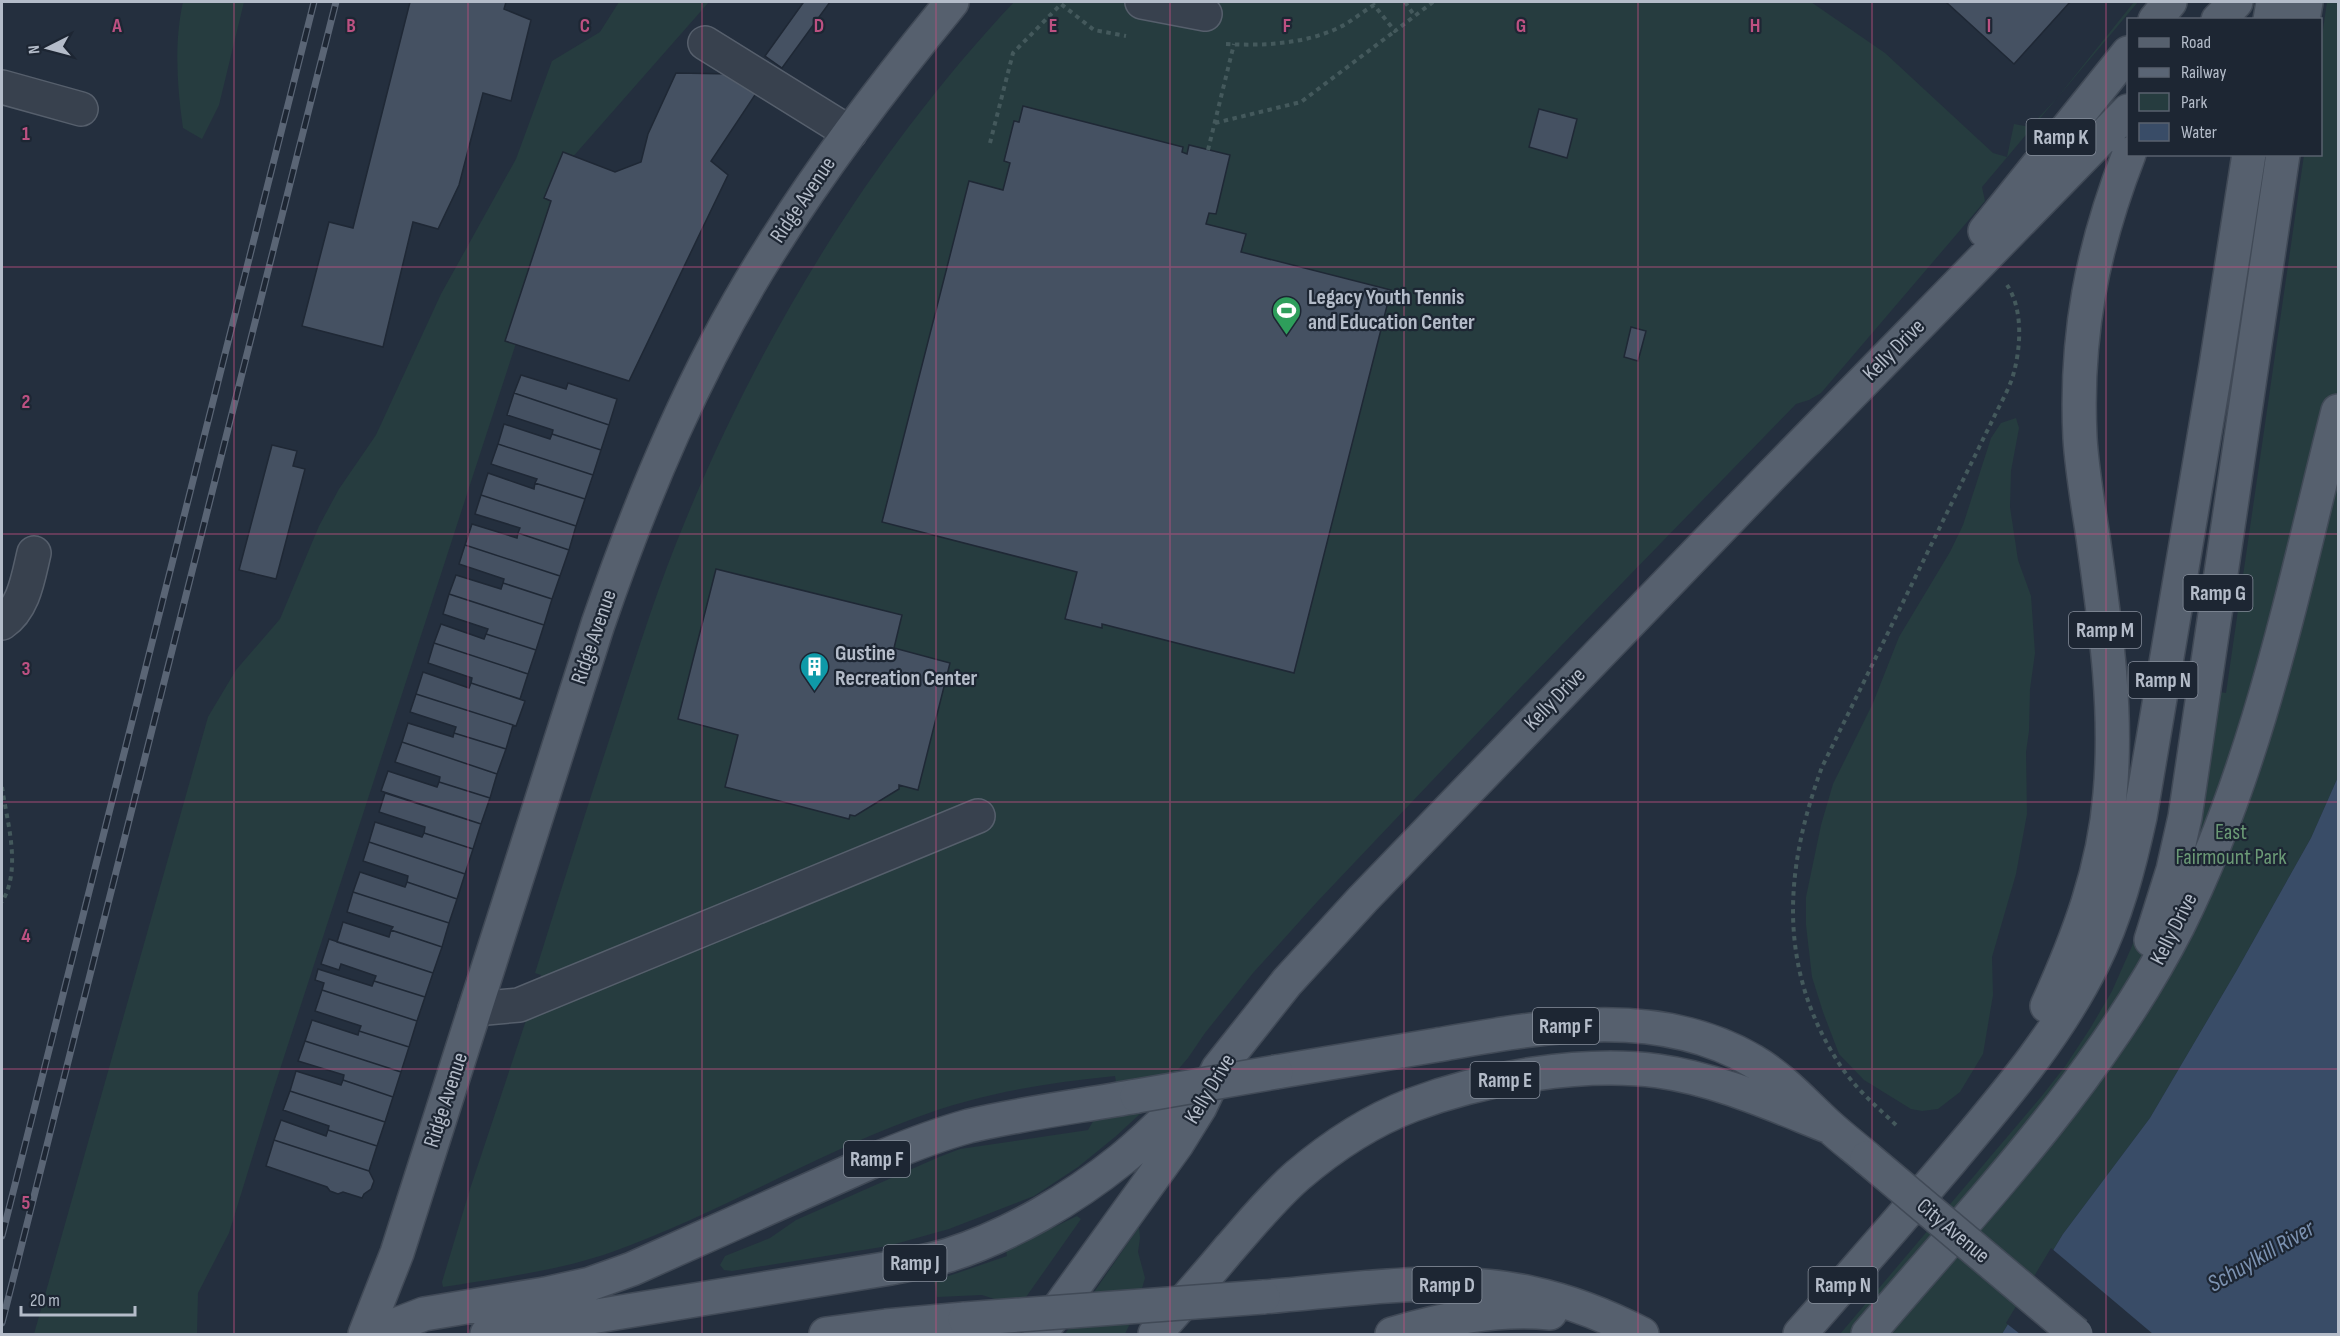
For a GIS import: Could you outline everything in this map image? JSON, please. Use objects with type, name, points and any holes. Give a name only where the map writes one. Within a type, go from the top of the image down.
[{"type":"main road","name":"Ridge Avenue","points":[[365,1335],[397,1253],[598,624],[653,477],[689,398],[764,260],[813,184],[850,133],[952,2]]},
{"type":"main road","points":[[2158,18],[2170,2]]},
{"type":"main road","points":[[2220,18],[2236,2]]},
{"type":"main road","points":[[2270,18],[2273,2]]},
{"type":"main road","points":[[2303,18],[2306,2]]},
{"type":"main road","name":"Ramp K","points":[[1869,375],[2127,54]]},
{"type":"main road","name":"Kelly Drive","points":[[1040,1335],[1177,1144],[1200,1107],[1218,1069],[1287,982],[1363,899],[1869,375],[2127,112]]},
{"type":"main road","name":"Ramp M","points":[[2007,1094],[2079,934],[2104,841],[2110,794],[2112,700],[2105,625],[2080,440],[2080,360],[2085,305],[2095,261],[2104,225],[2128,156]]},
{"type":"main road","name":"Ramp N","points":[[1800,1335],[2007,1094],[2041,1049],[2092,964],[2114,914],[2129,868],[2140,816],[2216,366],[2249,156]]},
{"type":"main road","name":"Ramp G","points":[[2120,1024],[2160,915],[2185,817],[2283,156]]},
{"type":"main road","name":"Kelly Drive","points":[[1868,1335],[2091,1066],[2120,1024],[2178,926],[2210,857],[2255,733],[2338,411]]},
{"type":"main road","name":"Ramp F","points":[[372,1335],[424,1314],[590,1284],[632,1269],[882,1156],[968,1127],[1510,1032],[1565,1026],[1618,1024],[1668,1030],[1711,1041],[1753,1061],[1784,1083],[1830,1126]]},
{"type":"main road","name":"Ramp J","points":[[487,1335],[891,1269],[950,1255],[1004,1233],[1054,1206],[1097,1178],[1124,1157],[1218,1069]]},
{"type":"main road","name":"Ramp E","points":[[1155,1335],[1264,1208],[1296,1177],[1338,1145],[1372,1124],[1411,1105],[1517,1077],[1587,1069],[1657,1071],[1702,1080],[1830,1126]]},
{"type":"main road","name":"City Avenue","points":[[1830,1126],[2076,1335]]},
{"type":"main road","name":"Ramp D","points":[[826,1335],[886,1326],[965,1319],[1433,1284],[1484,1286],[1530,1292],[1572,1304],[1634,1330]]},
{"type":"main road","points":[[1392,1335],[1431,1323],[1470,1316],[1531,1311],[1579,1316],[1634,1330]]},
{"type":"lane","points":[[1142,2],[1205,14]]},
{"type":"lane","points":[[705,43],[850,133]]},
{"type":"lane","points":[[2,87],[81,109]]},
{"type":"lane","points":[[2,623],[8,619],[22,597],[34,553]]},
{"type":"lane","points":[[475,1009],[519,1005],[978,816]]},
{"type":"path","points":[[1405,2],[1414,15]]},
{"type":"path","points":[[1215,123],[1301,102],[1395,31]]},
{"type":"path","points":[[1208,150],[1234,44]]},
{"type":"path","points":[[1896,1125],[1862,1093],[1841,1066],[1816,1024],[1804,993],[1796,956],[1792,920],[1793,886],[1804,823],[1822,767],[1993,419],[2013,373],[2019,341],[2017,312],[2013,295],[2005,282]]},
{"type":"path","points":[[2,787],[12,848],[12,872],[2,902]]},
{"type":"green space","points":[[183,2],[244,2],[219,105],[202,139],[183,128],[177,65],[178,33]]},
{"type":"green space","points":[[619,2],[709,2],[571,159],[519,334],[229,1233],[198,1293],[197,1334],[34,1334],[208,717],[236,670],[280,619],[319,526],[339,489],[376,435],[441,294],[516,159],[552,61],[600,32]]},
{"type":"green space","points":[[1014,2],[1811,2],[1885,53],[1993,153],[2007,157],[2014,124],[2030,127],[2057,98],[2134,2],[2138,2],[1982,187],[1985,201],[1821,393],[1796,404],[1520,688],[1317,902],[1253,973],[1188,1058],[1141,1113],[1078,1167],[1034,1196],[949,1229],[888,1246],[732,1271],[724,1270],[720,1265],[725,1256],[770,1238],[796,1220],[960,1149],[1088,1130],[1116,1082],[1115,1076],[1014,1090],[939,1109],[877,1133],[689,1221],[612,1252],[550,1269],[443,1287],[442,1282],[470,1189],[541,975],[535,973],[641,642],[676,543],[717,449],[750,379],[787,312],[869,181],[963,59]]},
{"type":"green space","name":"East Fairmount Park","points":[[2327,2],[2338,2],[2338,777],[2311,838],[2150,1118],[2063,1234],[2002,1334],[1840,1334],[2041,1097],[2091,1027],[2112,991],[2132,946],[2155,881],[2175,777],[2214,691],[2226,693],[2304,156],[2322,156],[2322,36]]},
{"type":"green space","points":[[2016,418],[2019,428],[2011,471],[2010,507],[2018,560],[2031,596],[2035,653],[2026,752],[2027,814],[2016,874],[1992,957],[1993,995],[1983,1054],[1960,1092],[1938,1109],[1922,1111],[1911,1109],[1864,1080],[1839,1054],[1812,977],[1806,925],[1806,897],[1821,825],[1833,784],[1873,703],[1899,637],[1950,552],[1963,525],[1991,438],[2001,423]]},
{"type":"green space","points":[[1077,1216],[1081,1219],[1019,1307],[982,1295],[937,1297],[934,1281],[1007,1256],[1006,1250]]},
{"type":"green space","points":[[1139,1227],[1138,1252],[1145,1278],[1135,1313],[1125,1334],[1065,1334]]},
{"type":"water","name":"Schuylkill River","points":[[2338,777],[2338,1334],[2002,1334],[2063,1234],[2150,1118],[2311,838]]},
{"type":"pier","points":[[2051,1248],[2153,1334],[2020,1334],[2006,1323]]},
{"type":"building","points":[[410,2],[506,2],[504,9],[531,20],[511,101],[483,93],[459,185],[438,229],[413,222],[383,347],[302,326],[329,222],[353,228]]},
{"type":"building","points":[[801,2],[830,2],[782,68],[765,56],[803,3]]},
{"type":"building","points":[[1946,2],[2070,2],[2014,64]]},
{"type":"building","points":[[676,73],[733,74],[757,92],[711,161],[728,175],[629,381],[505,341],[551,201],[544,198],[563,152],[615,172],[641,162],[648,134]]},
{"type":"building","points":[[1023,106],[1183,147],[1182,152],[1187,154],[1189,145],[1230,155],[1216,214],[1209,213],[1206,224],[1246,234],[1241,252],[1391,290],[1294,673],[1102,624],[1102,628],[1065,619],[1077,572],[882,522],[969,181],[1003,190],[1010,163],[1004,161],[1014,121],[1019,122]]},
{"type":"building","points":[[1539,109],[1577,119],[1567,158],[1529,147]]},
{"type":"building","points":[[1631,327],[1646,331],[1638,361],[1624,357]]},
{"type":"building","points":[[521,375],[566,389],[568,383],[617,399],[609,425],[514,393]]},
{"type":"building","points":[[514,393],[609,425],[601,450],[552,434],[553,430],[507,415]]},
{"type":"building","points":[[504,424],[550,439],[552,434],[601,450],[593,475],[498,444]]},
{"type":"building","points":[[498,444],[593,475],[585,499],[535,483],[537,479],[491,464]]},
{"type":"building","points":[[272,445],[297,451],[293,466],[305,469],[276,579],[239,570]]},
{"type":"building","points":[[488,473],[534,489],[535,483],[585,499],[576,526],[481,495]]},
{"type":"building","points":[[481,495],[576,526],[569,550],[518,533],[520,528],[475,514]]},
{"type":"building","points":[[472,524],[517,538],[518,533],[569,550],[560,576],[465,545]]},
{"type":"building","points":[[465,545],[560,576],[552,599],[503,583],[504,579],[459,564]]},
{"type":"building","name":"Gustine Recreation Center","points":[[716,569],[902,615],[894,648],[950,663],[918,790],[899,785],[899,789],[855,816],[850,815],[849,819],[725,787],[738,735],[678,719]]},
{"type":"building","points":[[456,575],[501,589],[503,583],[552,599],[544,625],[449,594]]},
{"type":"building","points":[[449,594],[544,625],[536,650],[486,634],[488,629],[443,614]]},
{"type":"building","points":[[441,624],[484,639],[486,634],[536,650],[528,674],[434,643]]},
{"type":"building","points":[[434,643],[528,674],[520,699],[471,683],[472,678],[428,663]]},
{"type":"building","points":[[423,672],[469,688],[471,683],[525,701],[516,726],[416,694]]},
{"type":"building","points":[[416,694],[513,725],[506,749],[454,733],[456,727],[410,712]]},
{"type":"building","points":[[408,723],[453,737],[454,733],[506,749],[497,774],[402,742]]},
{"type":"building","points":[[402,742],[497,774],[490,798],[439,782],[440,777],[395,762]]},
{"type":"building","points":[[388,771],[437,787],[439,782],[490,798],[481,824],[381,791]]},
{"type":"building","points":[[385,793],[481,824],[473,849],[424,833],[425,827],[379,812]]},
{"type":"building","points":[[375,822],[422,837],[424,833],[473,849],[465,874],[369,842]]},
{"type":"building","points":[[369,842],[465,874],[457,899],[407,882],[408,876],[363,861]]},
{"type":"building","points":[[360,872],[405,887],[407,882],[457,899],[449,923],[353,892]]},
{"type":"building","points":[[353,892],[449,923],[442,947],[391,930],[393,927],[347,912]]},
{"type":"building","points":[[343,922],[389,937],[391,930],[442,947],[433,973],[337,942]]},
{"type":"building","points":[[329,939],[433,973],[425,997],[374,981],[376,976],[341,964],[339,970],[321,964]]},
{"type":"building","points":[[318,969],[372,986],[374,981],[425,997],[417,1021],[322,990],[324,983],[315,980]]},
{"type":"building","points":[[322,990],[417,1021],[409,1047],[359,1031],[361,1026],[315,1011]]},
{"type":"building","points":[[312,1020],[358,1035],[359,1031],[409,1047],[401,1072],[305,1041]]},
{"type":"building","points":[[305,1041],[401,1072],[393,1097],[343,1080],[344,1075],[298,1061]]},
{"type":"building","points":[[296,1071],[341,1085],[343,1080],[393,1097],[385,1122],[290,1091]]},
{"type":"building","points":[[290,1091],[385,1122],[377,1146],[328,1130],[329,1126],[283,1110]]},
{"type":"building","points":[[281,1120],[326,1136],[328,1130],[377,1146],[369,1171],[274,1140]]},
{"type":"building","points":[[274,1140],[369,1171],[374,1181],[371,1189],[362,1198],[343,1192],[338,1194],[327,1187],[266,1166]]},
{"type":"railway","points":[[2,1236],[314,2]]},
{"type":"railway","points":[[2,1323],[336,2]]},
{"type":"place","name":"Legacy Youth Tennis and Education Center","points":[[1287,336]]},
{"type":"place","name":"Gustine Recreation Center","points":[[814,692]]}]
